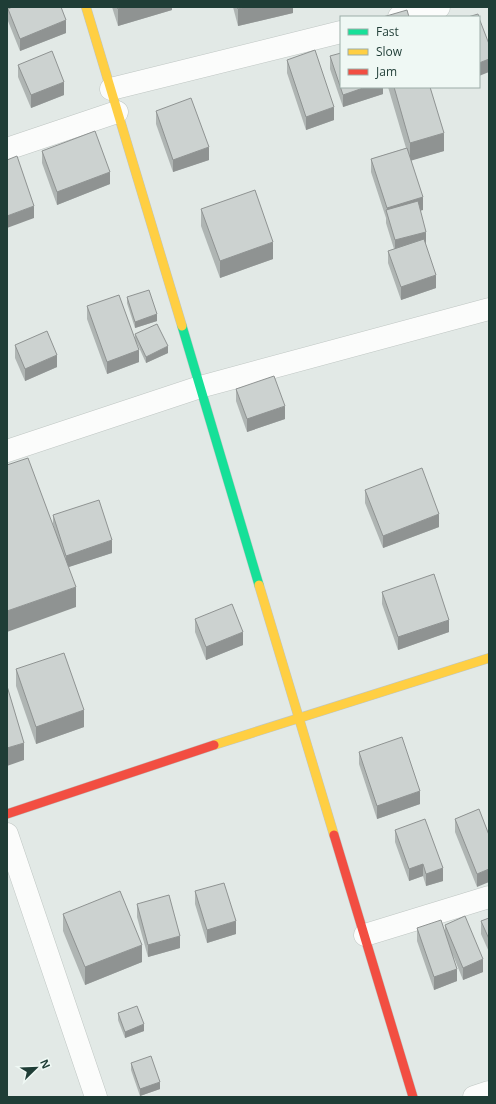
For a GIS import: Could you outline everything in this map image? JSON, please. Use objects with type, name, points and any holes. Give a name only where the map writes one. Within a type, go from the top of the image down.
[{"type":"street","points":[[86,7],[414,1097]]},
{"type":"street","points":[[403,16],[439,7]]},
{"type":"street","points":[[110,89],[340,32]]},
{"type":"street","points":[[7,149],[117,112]]},
{"type":"street","points":[[7,451],[200,387],[489,309]]},
{"type":"street","points":[[7,814],[299,717],[489,658]]},
{"type":"street","points":[[7,834],[96,1097]]},
{"type":"street","points":[[365,935],[489,897]]},
{"type":"street","points":[[474,1097],[489,1092]]},
{"type":"building","points":[[12,7],[61,7],[66,20],[20,39],[8,9]]},
{"type":"building","points":[[407,10],[409,16],[386,16]]},
{"type":"building","points":[[480,21],[489,44],[489,59],[480,63]]},
{"type":"building","points":[[315,50],[334,107],[306,117],[287,60]]},
{"type":"building","points":[[52,51],[64,82],[31,95],[18,65]]},
{"type":"building","points":[[340,53],[340,86],[330,56]]},
{"type":"building","points":[[341,88],[363,88],[343,95]]},
{"type":"building","points":[[394,88],[430,88],[444,133],[410,143]]},
{"type":"building","points":[[191,98],[209,147],[173,160],[156,111]]},
{"type":"building","points":[[95,131],[110,172],[57,192],[42,151]]},
{"type":"building","points":[[407,148],[423,197],[387,208],[371,159]]},
{"type":"building","points":[[17,156],[34,206],[7,216],[7,160]]},
{"type":"building","points":[[255,190],[273,242],[220,261],[201,209]]},
{"type":"building","points":[[418,201],[426,232],[395,240],[386,210]]},
{"type":"building","points":[[424,239],[436,275],[401,287],[388,251]]},
{"type":"building","points":[[149,290],[157,314],[135,322],[127,297]]},
{"type":"building","points":[[119,295],[139,350],[107,362],[87,306]]},
{"type":"building","points":[[157,324],[168,346],[146,357],[135,334]]},
{"type":"building","points":[[47,331],[57,355],[25,369],[15,345]]},
{"type":"building","points":[[274,376],[285,406],[247,419],[236,389]]},
{"type":"building","points":[[28,458],[76,587],[7,611],[7,465]]},
{"type":"building","points":[[422,468],[439,514],[383,536],[365,490]]},
{"type":"building","points":[[99,500],[112,540],[66,556],[53,515]]},
{"type":"building","points":[[434,574],[449,620],[398,637],[382,592]]},
{"type":"building","points":[[232,604],[243,632],[206,647],[195,619]]},
{"type":"building","points":[[64,653],[84,710],[36,727],[16,669]]},
{"type":"building","points":[[7,686],[24,743],[7,748]]},
{"type":"building","points":[[402,737],[420,791],[377,806],[359,752]]},
{"type":"building","points":[[479,809],[489,835],[489,869],[477,874],[455,819]]},
{"type":"building","points":[[425,819],[443,868],[426,874],[423,864],[409,869],[395,830]]},
{"type":"building","points":[[224,883],[236,921],[207,930],[195,891]]},
{"type":"building","points":[[120,891],[142,945],[85,967],[63,914]]},
{"type":"building","points":[[169,895],[180,936],[148,945],[137,904]]},
{"type":"building","points":[[465,916],[483,959],[463,968],[445,925]]},
{"type":"building","points":[[489,918],[489,939],[481,921]]},
{"type":"building","points":[[441,920],[457,969],[434,977],[417,928]]},
{"type":"building","points":[[137,1006],[144,1024],[125,1032],[118,1013]]},
{"type":"building","points":[[151,1056],[160,1082],[140,1089],[131,1063]]},
{"type":"traffic: fast","points":[[182,326],[259,585]]},
{"type":"traffic: slow","points":[[86,7],[182,326]]},
{"type":"traffic: slow","points":[[259,585],[334,835]]},
{"type":"traffic: slow","points":[[214,745],[489,658]]},
{"type":"traffic: jam","points":[[7,814],[214,745]]},
{"type":"traffic: jam","points":[[334,835],[413,1097]]}]
